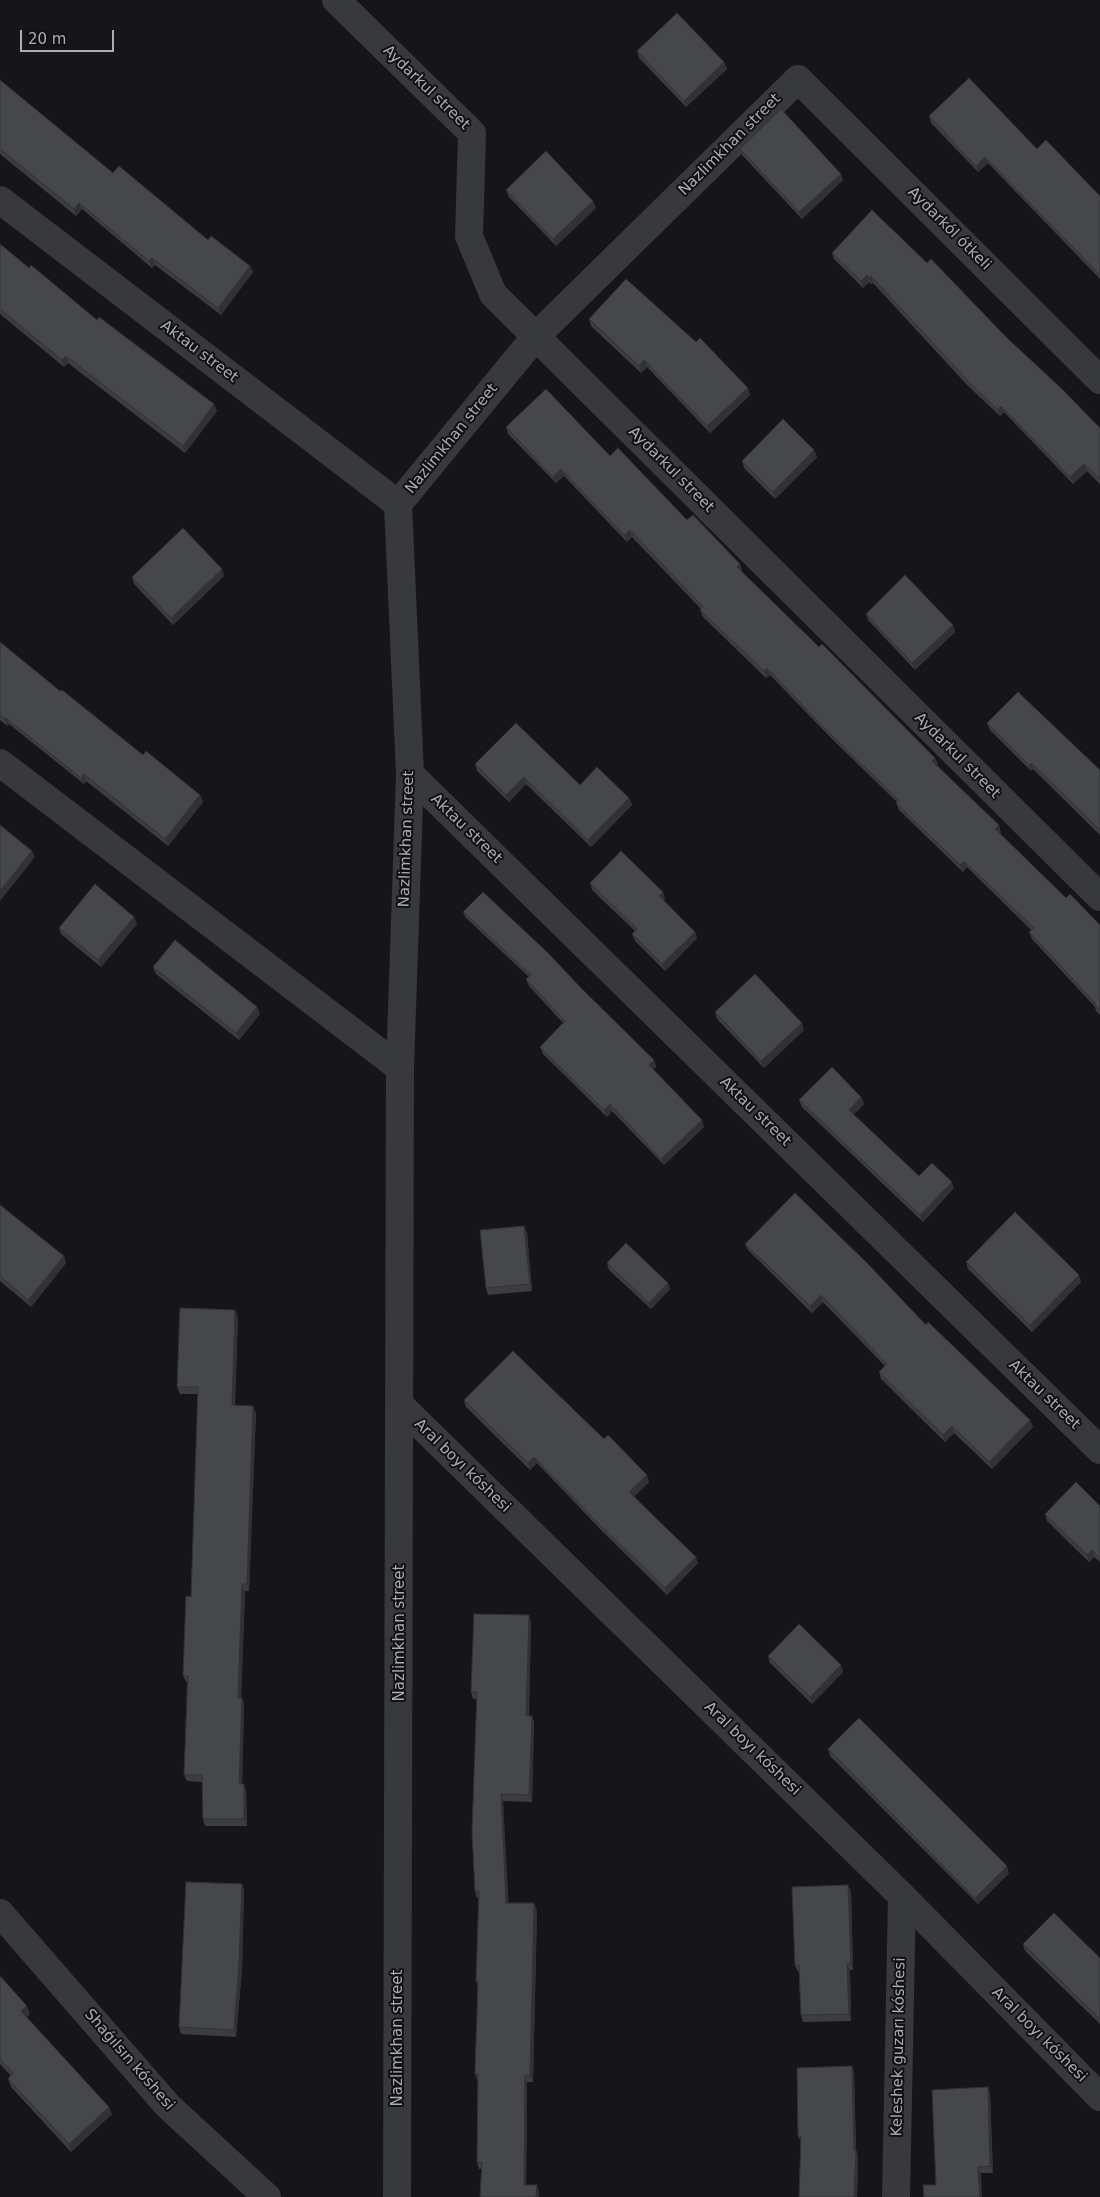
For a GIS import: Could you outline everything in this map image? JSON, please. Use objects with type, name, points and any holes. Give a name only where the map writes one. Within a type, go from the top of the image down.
[{"type":"street","name":"Aydarkul street","points":[[336,0],[472,133],[469,236],[493,294],[1100,897]]},
{"type":"street","name":"Nazlimkhan street","points":[[398,2197],[400,1068],[410,774],[398,504],[536,336],[798,79]]},
{"type":"street","name":"Aydarkól ótkeli","points":[[798,79],[1100,380]]},
{"type":"street","name":"Aktau street","points":[[0,200],[398,504]]},
{"type":"street","points":[[0,763],[400,1068]]},
{"type":"street","name":"Aktau street","points":[[410,774],[1100,1450]]},
{"type":"street","name":"Aral boyı kóshesi","points":[[400,1405],[902,1896],[1100,2097]]},
{"type":"street","name":"Keleshek guzarı kóshesi","points":[[896,2197],[902,1896]]},
{"type":"street","name":"Shaǵılsın kóshesi","points":[[0,1913],[168,2106],[267,2197]]},
{"type":"building","points":[[677,13],[724,62],[684,101],[637,51]]},
{"type":"building","points":[[969,78],[1037,149],[1046,140],[1100,196],[1100,275],[985,157],[976,166],[929,116]]},
{"type":"building","points":[[0,80],[113,173],[119,166],[208,240],[211,236],[250,266],[218,308],[152,258],[149,261],[79,203],[74,209],[0,149]]},
{"type":"building","points":[[781,109],[841,174],[799,212],[740,149]]},
{"type":"building","points":[[546,151],[593,201],[553,239],[506,190]]},
{"type":"building","points":[[872,210],[927,263],[931,259],[1006,337],[1063,390],[1100,428],[1100,479],[1084,464],[1070,477],[1001,406],[998,410],[966,379],[871,276],[869,278],[867,275],[861,281],[832,253]]},
{"type":"building","points":[[0,244],[29,268],[31,265],[97,320],[99,317],[214,404],[183,446],[66,356],[62,360],[0,309]]},
{"type":"building","points":[[626,279],[696,342],[700,338],[748,388],[707,426],[644,360],[639,366],[589,319]]},
{"type":"building","points":[[546,389],[610,456],[618,448],[687,520],[693,515],[740,564],[737,567],[819,647],[822,644],[935,758],[932,761],[999,825],[995,829],[1066,898],[1070,894],[1100,925],[1100,1010],[1029,932],[1034,928],[964,861],[960,865],[896,803],[899,800],[830,734],[767,668],[764,671],[700,610],[703,607],[630,530],[624,535],[561,469],[553,477],[506,427]]},
{"type":"building","points":[[783,419],[814,450],[773,492],[742,461]]},
{"type":"building","points":[[183,528],[222,569],[171,618],[132,577]]},
{"type":"building","points":[[905,575],[953,625],[912,663],[866,614]]},
{"type":"building","points":[[0,642],[143,755],[146,751],[200,795],[165,839],[84,774],[81,778],[0,715]]},
{"type":"building","points":[[1018,692],[1100,770],[1100,830],[1031,763],[1029,765],[987,723]]},
{"type":"building","points":[[516,723],[580,785],[597,767],[629,798],[588,840],[524,777],[506,795],[475,764]]},
{"type":"building","points":[[0,825],[32,851],[0,891]]},
{"type":"building","points":[[621,851],[663,892],[659,896],[695,932],[662,964],[632,934],[637,929],[590,883]]},
{"type":"building","points":[[95,884],[134,917],[98,960],[59,928]]},
{"type":"building","points":[[483,892],[547,952],[654,1060],[649,1065],[702,1120],[661,1159],[610,1104],[604,1110],[540,1047],[565,1021],[526,979],[531,975],[463,912]]},
{"type":"building","points":[[175,940],[257,1007],[236,1033],[153,967]]},
{"type":"building","points":[[755,974],[802,1023],[761,1061],[715,1012]]},
{"type":"building","points":[[832,1067],[861,1097],[849,1110],[919,1176],[932,1163],[952,1182],[920,1215],[799,1100]]},
{"type":"building","points":[[795,1193],[867,1263],[926,1325],[928,1322],[1030,1420],[989,1462],[952,1426],[943,1435],[879,1372],[887,1364],[821,1295],[810,1306],[745,1244]]},
{"type":"building","points":[[0,1205],[64,1256],[28,1300],[0,1276]]},
{"type":"building","points":[[1015,1212],[1079,1275],[1030,1325],[966,1262]]},
{"type":"building","points":[[524,1226],[530,1284],[486,1288],[480,1230]]},
{"type":"building","points":[[626,1243],[668,1283],[649,1303],[607,1263]]},
{"type":"building","points":[[180,1308],[235,1310],[232,1405],[253,1406],[247,1584],[242,1584],[238,1698],[242,1698],[239,1784],[244,1784],[244,1819],[203,1819],[202,1775],[184,1775],[188,1676],[183,1675],[186,1596],[191,1597],[198,1387],[177,1387]]},
{"type":"building","points":[[513,1351],[604,1439],[608,1435],[647,1475],[629,1492],[696,1557],[665,1588],[534,1457],[528,1463],[464,1400]]},
{"type":"building","points":[[1076,1482],[1100,1506],[1100,1558],[1092,1550],[1087,1555],[1045,1514]]},
{"type":"building","points":[[474,1614],[529,1615],[526,1716],[532,1716],[529,1795],[501,1794],[506,1903],[534,1903],[530,2075],[525,2075],[524,2185],[537,2185],[536,2197],[480,2197],[482,2162],[477,2162],[478,2074],[475,2074],[479,1891],[475,1891],[472,1831],[477,1692],[471,1692]]},
{"type":"building","points":[[799,1624],[841,1665],[810,1697],[768,1656]]},
{"type":"building","points":[[859,1718],[1007,1866],[975,1898],[828,1749]]},
{"type":"building","points":[[186,1882],[242,1884],[234,2030],[179,2027]]},
{"type":"building","points":[[848,1885],[851,1963],[847,1964],[849,2014],[801,2015],[799,1965],[795,1966],[792,1887]]},
{"type":"building","points":[[1054,1913],[1100,1958],[1100,2019],[1023,1944]]},
{"type":"building","points":[[0,1976],[27,2006],[21,2011],[109,2107],[69,2144],[8,2079],[13,2073],[0,2059]]},
{"type":"building","points":[[852,2066],[854,2150],[856,2150],[854,2197],[799,2197],[801,2136],[798,2136],[797,2068]]},
{"type":"building","points":[[988,2087],[990,2166],[978,2167],[980,2197],[924,2197],[923,2185],[936,2185],[932,2090]]}]
